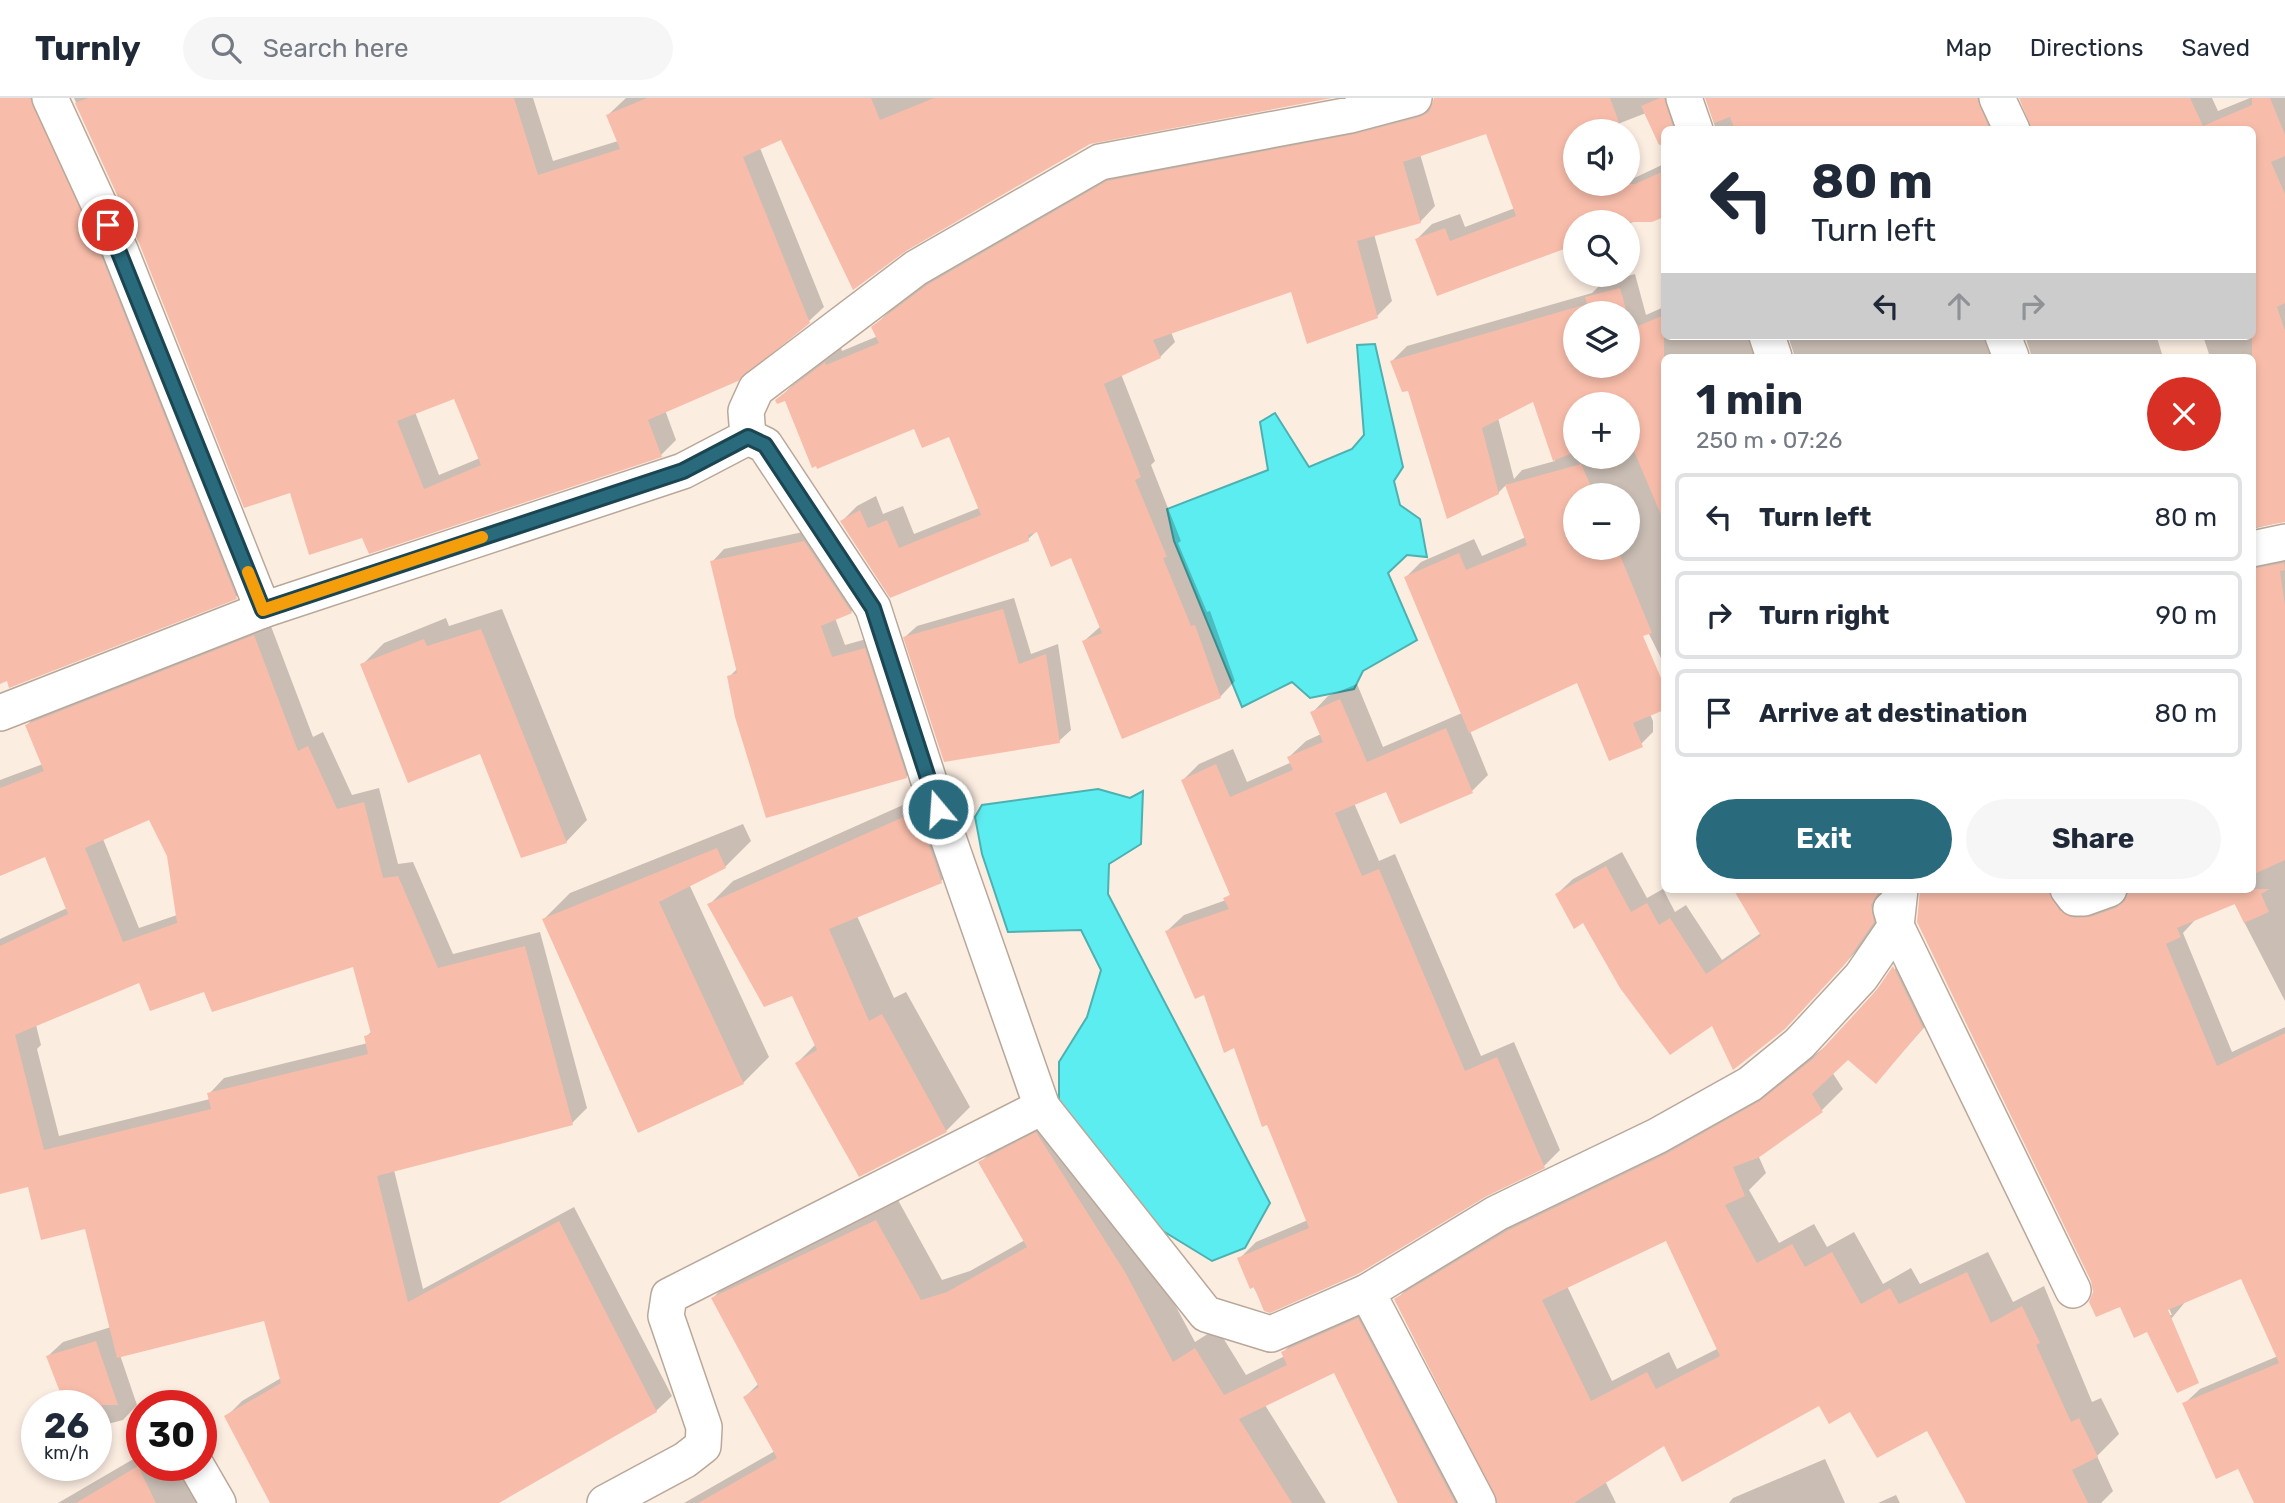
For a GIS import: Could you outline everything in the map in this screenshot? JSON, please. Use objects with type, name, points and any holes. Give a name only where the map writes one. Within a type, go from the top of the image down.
[{"type":"street","points":[[50,98],[120,250],[263,610]]},
{"type":"street","points":[[748,437],[746,411],[756,389],[916,268],[1100,162],[1350,114],[1415,98]]},
{"type":"street","points":[[1684,98],[1694,126]]},
{"type":"street","points":[[1997,98],[2010,126]]},
{"type":"street","points":[[0,713],[263,610],[683,471],[748,437]]},
{"type":"street","points":[[748,437],[765,445],[873,608],[938,809],[1042,1107],[1206,1314],[1271,1334],[1367,1292],[1497,1213],[1657,1136],[1750,1084],[1799,1044],[1861,977],[1896,926],[1899,893]]},
{"type":"street","points":[[2256,548],[2285,542]]},
{"type":"street","points":[[1886,893],[1896,926],[2073,1290]]},
{"type":"street","points":[[2071,893],[2075,898],[2098,893]]},
{"type":"street","points":[[605,1503],[685,1460],[703,1446],[704,1427],[666,1316],[670,1296],[1042,1107]]},
{"type":"street","points":[[1367,1292],[1479,1503]]},
{"type":"street","points":[[205,1481],[218,1503]]},
{"type":"water","points":[[1375,344],[1403,467],[1394,481],[1400,505],[1420,519],[1427,557],[1407,555],[1388,573],[1417,640],[1363,671],[1354,689],[1310,698],[1292,682],[1242,707],[1174,541],[1167,509],[1268,470],[1260,422],[1275,413],[1309,467],[1352,449],[1364,435],[1357,345]]},
{"type":"water","points":[[1098,789],[1130,798],[1143,791],[1141,844],[1109,864],[1108,894],[1270,1203],[1245,1248],[1212,1261],[1163,1231],[1116,1183],[1059,1100],[1059,1062],[1087,1017],[1101,970],[1081,930],[1008,932],[982,854],[975,817],[982,805]]},
{"type":"building","points":[[0,98],[30,98],[102,258],[237,599],[9,688],[7,681],[0,684]]},
{"type":"building","points":[[88,98],[514,98],[538,175],[620,149],[606,115],[647,98],[871,98],[880,120],[934,98],[1332,98],[1090,144],[906,251],[853,290],[781,140],[743,157],[810,323],[738,381],[648,420],[662,457],[369,554],[362,538],[309,555],[290,493],[244,508],[139,243],[75,103]],"holes":[[[454,399],[481,465],[424,489],[397,421]]]},
{"type":"building","points":[[1434,98],[1610,98],[1618,119],[1563,119],[1563,196],[1640,196],[1640,182],[1661,172],[1661,218],[1652,222],[1640,222],[1640,210],[1563,210],[1563,249],[1437,296],[1415,239],[1445,228],[1450,241],[1516,216],[1486,134],[1403,162],[1421,223],[1357,241],[1378,318],[1307,344],[1291,292],[1153,340],[1161,358],[1104,384],[1141,477],[1135,480],[1167,557],[1163,558],[1191,626],[1195,625],[1221,698],[1122,739],[1082,641],[1102,633],[1071,558],[1051,567],[1037,532],[1028,535],[1029,541],[890,598],[840,521],[860,510],[868,528],[887,520],[899,548],[981,515],[949,437],[922,448],[914,429],[817,469],[816,466],[812,468],[785,401],[777,404],[775,400],[825,362],[826,365],[879,343],[871,327],[927,285],[1107,181],[1355,134],[1420,117],[1429,112]]},
{"type":"building","points":[[1664,98],[1673,126],[1661,126],[1661,144],[1659,145],[1641,106]]},
{"type":"building","points":[[1705,98],[1977,98],[1988,126],[1733,126],[1730,117],[1714,123]]},
{"type":"building","points":[[2019,98],[2190,98],[2203,126],[2030,126]]},
{"type":"building","points":[[2252,98],[2270,98],[2285,135],[2285,156],[2271,162],[2285,194],[2285,303],[2277,307],[2285,331],[2285,522],[2256,527],[2256,354],[2252,354],[2252,340],[2256,340],[2256,126],[2203,126],[2252,105]]},
{"type":"building","points":[[1620,288],[1624,301],[1586,301],[1585,297]]},
{"type":"building","points":[[1563,311],[1563,378],[1640,378],[1640,325],[1661,316],[1664,354],[1661,354],[1661,515],[1640,465],[1640,392],[1563,392],[1563,457],[1553,461],[1533,402],[1482,428],[1499,494],[1447,519],[1408,391],[1402,392],[1390,361]]},
{"type":"building","points":[[1563,469],[1583,469],[1590,483],[1563,483],[1563,560],[1622,560],[1652,633],[1643,636],[1661,678],[1661,711],[1633,723],[1643,747],[1609,761],[1577,683],[1469,733],[1404,577],[1459,553],[1466,570],[1527,545],[1505,485]]},
{"type":"building","points":[[804,541],[852,613],[821,626],[832,657],[865,648],[907,778],[766,818],[735,717],[727,676],[737,673],[710,561]]},
{"type":"building","points":[[2284,563],[2285,570],[2280,571],[2285,606],[2285,860],[2256,873],[2256,568]]},
{"type":"building","points":[[1003,609],[1019,664],[1046,654],[1060,743],[944,762],[903,637]]},
{"type":"building","points":[[481,629],[567,843],[521,858],[480,754],[408,783],[360,664],[424,639],[427,646]]},
{"type":"building","points":[[254,635],[298,751],[308,746],[337,809],[364,802],[383,878],[398,876],[438,968],[525,946],[573,1125],[377,1176],[408,1302],[559,1221],[657,1412],[499,1503],[270,1503],[224,1416],[281,1383],[264,1321],[117,1358],[85,1229],[41,1240],[28,1187],[0,1194],[0,946],[68,914],[45,857],[0,876],[0,788],[44,771],[25,725]],"holes":[[[149,820],[167,856],[177,923],[123,942],[85,848]],[[353,967],[371,1034],[364,1036],[368,1054],[207,1093],[211,1109],[44,1150],[15,1035],[139,983],[150,1011],[204,992],[212,1012]]]},
{"type":"building","points":[[1340,699],[1367,762],[1446,728],[1473,793],[1400,824],[1386,792],[1335,813],[1362,876],[1379,869],[1465,1071],[1497,1057],[1545,1168],[1487,1196],[1358,1274],[1270,1313],[1264,1311],[1254,1287],[1250,1289],[1237,1258],[1309,1228],[1267,1125],[1262,1127],[1234,1048],[1224,1053],[1204,995],[1195,999],[1165,931],[1229,909],[1223,898],[1230,895],[1181,780],[1216,764],[1230,797],[1293,770],[1287,757],[1323,742],[1310,712]]},
{"type":"building","points":[[917,811],[942,883],[829,929],[869,1021],[882,1014],[947,1132],[859,1177],[795,1063],[817,1050],[792,996],[764,1007],[707,904]]},
{"type":"building","points":[[717,848],[726,868],[659,902],[744,1084],[638,1133],[542,919]]},
{"type":"building","points":[[1606,866],[1631,912],[1647,903],[1659,925],[1670,918],[1706,974],[1761,936],[1735,893],[1878,893],[1871,905],[1874,922],[1845,964],[1785,1029],[1733,1070],[1712,1026],[1670,1055],[1620,988],[1583,923],[1574,929],[1555,894]]},
{"type":"building","points":[[2256,889],[2270,889],[2261,894],[2269,912],[2244,923],[2235,904],[2177,928],[2181,937],[2166,944],[2217,1066],[2285,1033],[2285,1503],[2254,1503],[2238,1469],[2216,1479],[2182,1403],[2279,1363],[2241,1279],[2168,1310],[2199,1383],[2177,1393],[2147,1332],[2134,1338],[2120,1307],[2096,1317],[2089,1302],[2093,1292],[2091,1281],[1917,922],[1920,893],[2050,893],[2059,910],[2075,918],[2090,917],[2116,908],[2125,901],[2128,893],[2256,893]]},
{"type":"building","points":[[1893,966],[1923,1028],[1876,1084],[1848,1060],[1812,1094],[1823,1112],[1758,1158],[1733,1167],[1745,1196],[1725,1205],[1757,1263],[1792,1244],[1805,1267],[1832,1252],[1861,1304],[1890,1288],[1899,1304],[1967,1272],[1991,1323],[2022,1306],[2040,1343],[2036,1345],[2071,1422],[2079,1418],[2098,1457],[2072,1470],[2088,1503],[1966,1503],[1927,1431],[1877,1458],[1850,1412],[1829,1424],[1819,1406],[1682,1482],[1664,1446],[1574,1503],[1498,1503],[1394,1299],[1507,1231],[1666,1154],[1760,1101],[1814,1058],[1876,991]],"holes":[[[1666,1241],[1720,1356],[1656,1389],[1647,1372],[1591,1401],[1542,1300]]]},
{"type":"building","points":[[1036,1132],[1125,1272],[1173,1362],[1195,1348],[1224,1395],[1287,1365],[1281,1352],[1358,1318],[1455,1503],[1398,1503],[1334,1373],[1239,1419],[1292,1503],[698,1503],[777,1458],[743,1397],[759,1387],[711,1298],[876,1220],[921,1300],[947,1292],[1027,1247],[978,1162]]},
{"type":"building","points":[[96,1341],[118,1405],[112,1405],[112,1390],[59,1390],[46,1356]]},
{"type":"building","points":[[126,1473],[126,1481],[145,1481],[156,1503],[76,1503]]},
{"type":"slow traffic","points":[[248,572],[263,610],[482,537]]},
{"type":"route","points":[[108,225],[263,610],[683,471],[748,437],[765,445],[873,608],[938,809]]}]
